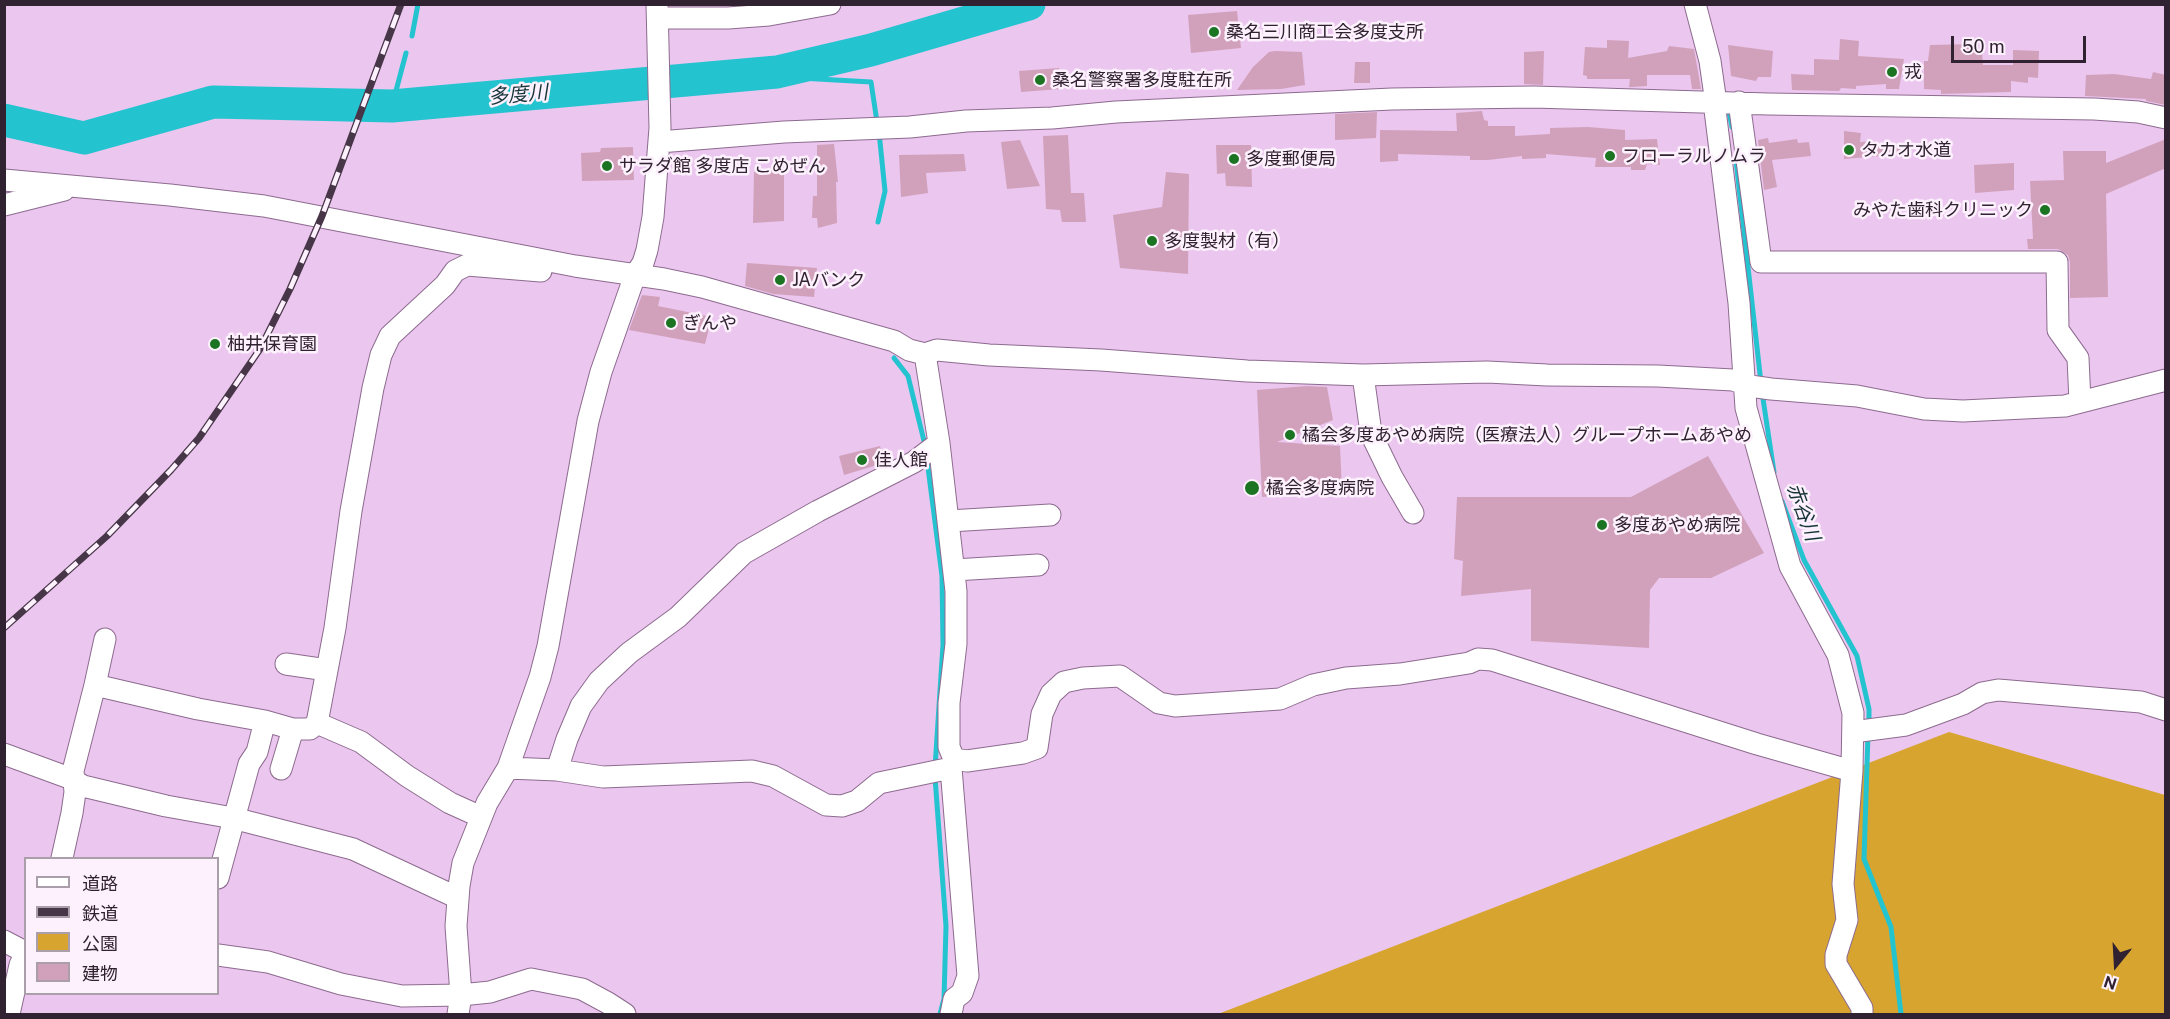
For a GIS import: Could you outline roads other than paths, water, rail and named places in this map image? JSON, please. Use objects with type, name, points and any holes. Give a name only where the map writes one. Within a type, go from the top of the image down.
[{"type":"street","points":[[459,1005],[456,926],[463,863],[481,817],[508,768],[548,646],[588,421],[601,372],[635,275],[643,263],[653,217],[659,135],[658,16],[728,18],[770,15],[830,4]]},
{"type":"street","points":[[1695,4],[1710,61],[1739,303],[1747,385],[1746,408],[1790,566],[1838,655],[1853,713],[1852,771],[1843,884],[1847,920],[1836,955],[1836,964],[1862,1008],[1862,1014]]},
{"type":"street","points":[[659,135],[910,127],[1338,100],[1534,97],[2094,109],[2138,112],[2166,118]]},
{"type":"street","points":[[1739,102],[1761,262],[2057,262],[2058,330],[2078,358],[2080,402]]},
{"type":"street","points":[[4,180],[264,206],[575,266],[674,281],[894,341],[909,350],[926,354],[937,350],[1247,371],[1363,375],[1487,372],[1733,380],[1771,389],[1857,396],[1924,409],[1943,410],[2065,406],[2166,380]]},
{"type":"street","points":[[4,205],[74,187]]},
{"type":"street","points":[[95,686],[265,721],[293,729],[310,729],[317,723],[335,628],[351,511],[374,388],[381,355],[390,336],[445,285],[455,271],[467,265],[559,273],[575,266]]},
{"type":"street","points":[[926,354],[954,570],[956,644],[949,703],[949,747],[968,976],[962,993],[954,999],[951,1014]]},
{"type":"street","points":[[1363,375],[1374,440],[1413,513]]},
{"type":"street","points":[[557,770],[581,706],[599,681],[629,653],[678,617],[744,553],[818,511],[914,462],[939,444]]},
{"type":"street","points":[[949,521],[1050,515]]},
{"type":"street","points":[[954,570],[1038,566]]},
{"type":"street","points":[[62,857],[75,792],[72,779],[105,639]]},
{"type":"street","points":[[508,768],[557,770],[603,777],[752,771],[773,776],[826,805],[842,806],[857,801],[879,783],[952,763],[1023,753],[1037,748],[1042,714],[1051,694],[1064,682],[1083,678],[1120,676],[1159,703],[1175,706],[1280,699],[1313,685],[1346,678],[1400,674],[1469,663],[1478,659],[1492,660],[1757,744],[1852,771]]},
{"type":"street","points":[[286,664],[327,670]]},
{"type":"street","points":[[1853,732],[1906,725],[1964,704],[1982,693],[1998,690],[2141,702],[2166,710]]},
{"type":"street","points":[[219,874],[249,764],[257,752],[265,721]]},
{"type":"street","points":[[317,723],[361,742],[407,776],[441,797],[481,817]]},
{"type":"street","points":[[281,768],[293,729]]},
{"type":"street","points":[[4,754],[72,779],[83,786],[166,806],[233,818],[353,849],[458,898]]},
{"type":"street","points":[[4,941],[24,951]]},
{"type":"street","points":[[219,955],[268,962],[341,984],[459,1005],[531,979],[582,989],[612,1011]]},
{"type":"street","points":[[9,1014],[24,956]]},
{"type":"waterway","points":[[412,36],[418,4]]},
{"type":"waterway","name":"多度川","points":[[4,120],[84,138],[213,102],[392,106],[777,72],[871,50],[1029,4]]},
{"type":"waterway","points":[[392,106],[406,53]]},
{"type":"waterway","points":[[785,70],[800,78],[871,82],[877,122]]},
{"type":"waterway","name":"赤谷川","points":[[1728,107],[1732,127]]},
{"type":"waterway","points":[[878,222],[885,191],[879,132]]},
{"type":"waterway","name":"赤谷川","points":[[1736,160],[1761,383]]},
{"type":"waterway","points":[[894,358],[908,376],[925,445]]},
{"type":"waterway","name":"赤谷川","points":[[1762,392],[1774,472]]},
{"type":"waterway","points":[[927,460],[942,576],[943,645],[935,768]]},
{"type":"waterway","name":"赤谷川","points":[[1782,501],[1804,560],[1857,656],[1869,709],[1869,725]]},
{"type":"waterway","name":"赤谷川","points":[[1868,734],[1864,859],[1891,927],[1901,1014]]},
{"type":"waterway","points":[[935,777],[946,926],[944,999],[940,1014]]},
{"type":"railway","points":[[4,628],[107,536],[171,470],[199,438],[260,349],[290,289],[322,216],[401,4]]},
{"type":"place","name":"桑名三川商工会多度支所","points":[[1214,32]]},
{"type":"place","name":"戎","points":[[1892,72]]},
{"type":"place","name":"桑名警察署多度駐在所","points":[[1040,80]]},
{"type":"place","name":"タカオ水道","points":[[1849,150]]},
{"type":"place","name":"フローラルノムラ","points":[[1610,156]]},
{"type":"place","name":"多度郵便局","points":[[1234,159]]},
{"type":"place","name":"サラダ館 多度店 こめぜん","points":[[607,166]]},
{"type":"place","name":"みやた歯科クリニック","points":[[2045,210]]},
{"type":"place","name":"多度製材（有）","points":[[1152,241]]},
{"type":"place","name":"JAバンク","points":[[780,280]]},
{"type":"place","name":"ぎんや","points":[[671,323]]},
{"type":"place","name":"柚井保育園","points":[[215,344]]},
{"type":"place","name":"橘会多度あやめ病院（医療法人）グループホームあやめ","points":[[1290,435]]},
{"type":"place","name":"佳人館","points":[[862,460]]},
{"type":"place","name":"橘会多度病院","points":[[1252,488]]},
{"type":"place","name":"多度あやめ病院","points":[[1602,525]]}]
